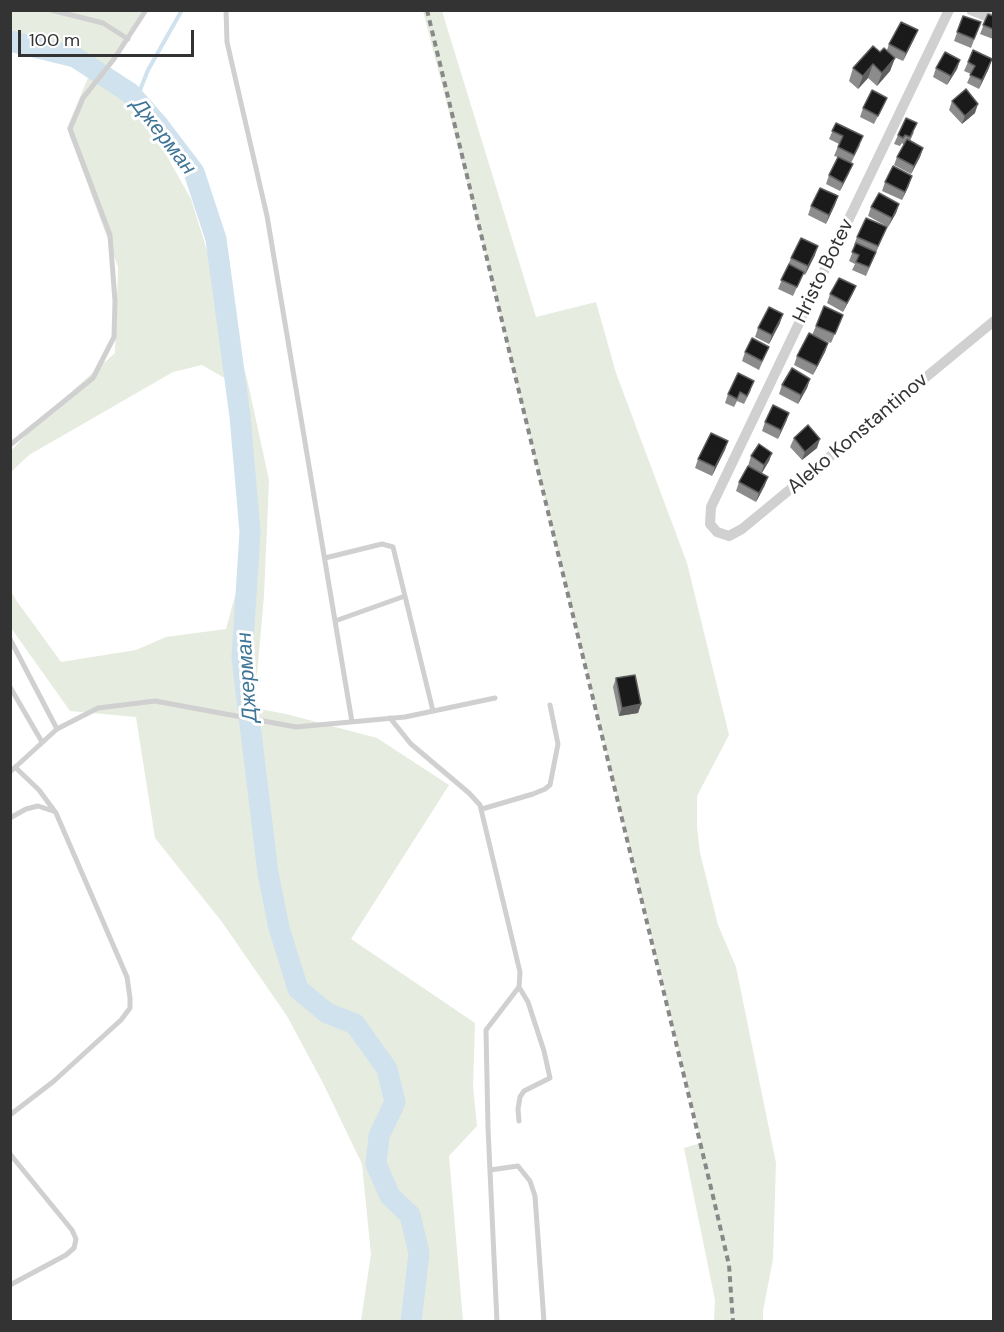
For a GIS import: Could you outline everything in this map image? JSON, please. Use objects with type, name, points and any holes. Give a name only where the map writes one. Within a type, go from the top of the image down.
[{"type":"street","name":"Hristo Botev","points":[[717,532],[710,524],[711,507],[949,10]]},
{"type":"street","points":[[971,10],[993,19]]},
{"type":"street","name":"Aleko Konstantinov","points":[[717,532],[729,536],[742,529],[993,321]]},
{"type":"lane","points":[[51,10],[103,23],[128,39]]},
{"type":"lane","points":[[10,445],[93,378],[114,337],[115,301],[110,235],[86,166],[70,129],[83,98],[114,59],[146,10]]},
{"type":"lane","points":[[226,10],[227,42],[267,216],[352,722]]},
{"type":"lane","points":[[325,558],[381,544],[393,547],[433,711]]},
{"type":"lane","points":[[335,621],[405,596]]},
{"type":"lane","points":[[10,639],[57,729]]},
{"type":"lane","points":[[10,687],[42,742]]},
{"type":"lane","points":[[10,1115],[54,1081],[121,1020],[130,1008],[127,977],[57,813],[39,790],[13,770],[57,729],[98,708],[155,701],[296,727],[390,718],[495,698]]},
{"type":"lane","points":[[482,809],[539,791],[550,785],[558,744],[550,705]]},
{"type":"lane","points":[[390,718],[411,744],[469,793],[482,809],[520,972],[519,987],[486,1030],[497,1322]]},
{"type":"lane","points":[[10,819],[26,809],[38,806],[49,808],[57,813]]},
{"type":"lane","points":[[519,987],[528,1002],[550,1078],[524,1091],[520,1097],[519,1121]]},
{"type":"lane","points":[[10,1154],[72,1230],[76,1239],[74,1248],[66,1255],[10,1285]]},
{"type":"lane","points":[[490,1170],[518,1166],[530,1181],[535,1196],[544,1322]]},
{"type":"shaded area","points":[[11,11],[146,11],[107,68],[150,126],[191,199],[247,379],[269,480],[264,596],[254,708],[377,738],[449,785],[351,939],[475,1023],[473,1087],[477,1126],[449,1156],[463,1321],[361,1321],[371,1254],[362,1164],[324,1085],[287,1016],[222,922],[155,838],[136,717],[70,711],[11,628],[10,590],[61,662],[136,650],[166,637],[226,629],[236,592],[244,523],[235,384],[202,365],[173,372],[29,455],[11,472],[11,451],[43,417],[115,353],[118,267],[67,128],[90,73],[11,44]]},
{"type":"shaded area","points":[[423,11],[442,11],[536,317],[596,302],[616,373],[687,563],[729,735],[697,796],[700,853],[718,925],[736,967],[776,1163],[773,1259],[763,1321],[714,1321],[715,1300],[684,1148],[701,1143],[485,252]]},
{"type":"building","points":[[988,14],[993,16],[993,29],[983,25]]},
{"type":"building","points":[[963,16],[981,22],[974,39],[957,32]]},
{"type":"building","points":[[901,22],[918,30],[906,53],[889,44]]},
{"type":"building","points":[[873,46],[880,52],[884,48],[895,58],[882,73],[873,64],[863,76],[853,68]]},
{"type":"building","points":[[973,50],[992,59],[982,80],[970,75],[975,66],[968,62]]},
{"type":"building","points":[[945,52],[960,60],[951,76],[936,68]]},
{"type":"building","points":[[966,89],[978,104],[965,116],[952,101]]},
{"type":"building","points":[[872,90],[887,98],[878,116],[863,108]]},
{"type":"building","points":[[906,118],[917,123],[910,137],[905,135],[903,138],[898,135]]},
{"type":"building","points":[[836,123],[863,136],[854,155],[838,147],[843,136],[832,131]]},
{"type":"building","points":[[907,139],[923,148],[914,166],[897,157]]},
{"type":"building","points":[[838,157],[853,164],[843,183],[829,175]]},
{"type":"building","points":[[893,166],[912,176],[905,192],[885,182]]},
{"type":"building","points":[[820,188],[838,196],[829,215],[811,206]]},
{"type":"building","points":[[879,193],[899,204],[892,218],[871,207]]},
{"type":"building","points":[[866,218],[887,227],[878,246],[857,237]]},
{"type":"building","points":[[801,238],[818,246],[808,266],[791,258]]},
{"type":"building","points":[[856,243],[876,252],[869,267],[856,262],[859,255],[852,252]]},
{"type":"building","points":[[789,264],[804,272],[797,287],[781,280]]},
{"type":"building","points":[[839,278],[856,286],[847,303],[830,294]]},
{"type":"building","points":[[824,306],[843,315],[835,334],[816,326]]},
{"type":"building","points":[[769,307],[783,314],[772,335],[758,328]]},
{"type":"building","points":[[809,333],[828,343],[817,366],[797,356]]},
{"type":"building","points":[[752,338],[769,347],[762,361],[745,352]]},
{"type":"building","points":[[792,368],[810,379],[801,395],[782,385]]},
{"type":"building","points":[[738,373],[754,381],[747,396],[740,392],[737,399],[728,394]]},
{"type":"building","points":[[773,405],[789,413],[781,430],[765,422]]},
{"type":"building","points":[[808,425],[820,439],[805,452],[794,438]]},
{"type":"building","points":[[711,433],[728,441],[715,467],[698,459]]},
{"type":"building","points":[[759,444],[772,453],[764,465],[751,456]]},
{"type":"building","points":[[748,466],[768,477],[759,493],[739,482]]},
{"type":"building","points":[[635,675],[641,704],[622,708],[616,678]]},
{"type":"waterway","points":[[136,100],[148,70],[182,10]]},
{"type":"waterway","name":"Джерман","points":[[10,41],[75,57],[130,93],[194,172],[216,239],[240,416],[250,532],[242,658],[268,873],[279,928],[298,989],[327,1013],[355,1024],[387,1069],[395,1102],[379,1136],[376,1164],[390,1196],[410,1215],[419,1253],[411,1322]]},
{"type":"railway","points":[[427,10],[712,1192],[729,1265],[733,1322]]}]
